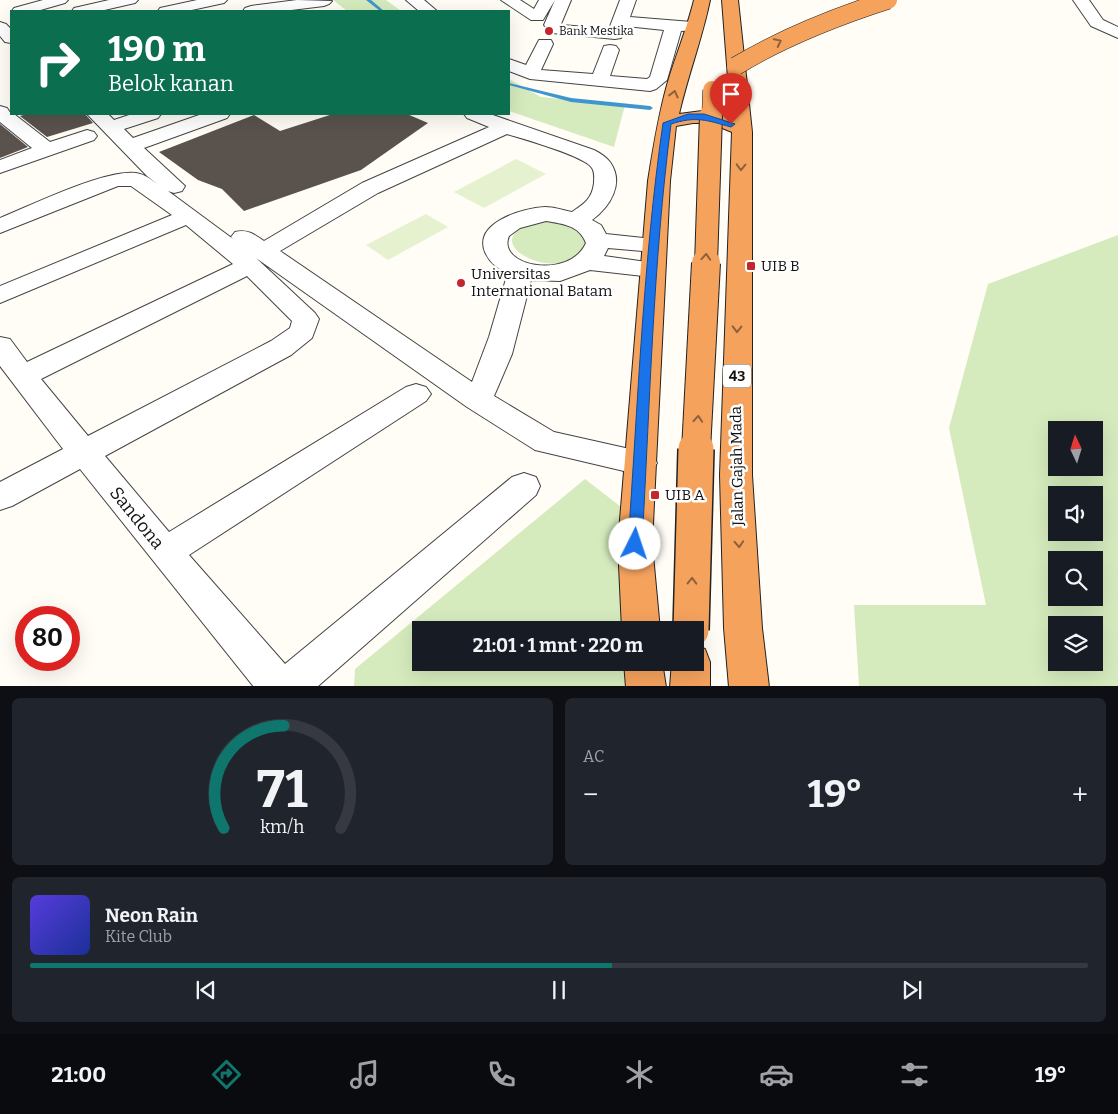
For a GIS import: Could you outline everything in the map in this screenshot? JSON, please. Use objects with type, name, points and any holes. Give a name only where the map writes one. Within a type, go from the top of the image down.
[{"type":"highway","points":[[640,621],[635,544],[659,181],[667,123],[677,83],[685,26],[702,0]]},
{"type":"highway","name":"Jalan Gajah Mada","points":[[730,0],[742,132],[736,475],[743,628],[749,686]]},
{"type":"highway","name":"43","points":[[692,621],[694,477],[703,337],[712,90],[718,81],[762,49],[804,29],[888,0]]},
{"type":"highway","points":[[667,123],[688,116],[704,116],[731,124],[742,132]]},
{"type":"highway","points":[[645,671],[646,686]]},
{"type":"highway","points":[[690,686],[691,671]]},
{"type":"street","points":[[24,10],[60,0]]},
{"type":"street","points":[[132,10],[176,0]]},
{"type":"street","points":[[94,10],[219,0]]},
{"type":"street","points":[[414,0],[428,10]]},
{"type":"street","points":[[509,0],[537,17],[547,0]]},
{"type":"street","points":[[563,0],[552,24],[558,30],[615,34],[628,0]]},
{"type":"street","points":[[1081,0],[1097,23],[1118,33]]},
{"type":"street","points":[[262,10],[327,4]]},
{"type":"street","points":[[520,69],[600,80],[650,84],[658,80],[685,26],[621,21]]},
{"type":"street","points":[[520,69],[544,44]]},
{"type":"street","points":[[600,80],[610,50]]},
{"type":"street","points":[[1,114],[47,150]]},
{"type":"street","points":[[104,120],[143,115]]},
{"type":"street","points":[[130,146],[217,115]]},
{"type":"street","points":[[476,115],[587,154],[601,164],[605,175],[604,193],[594,208],[577,220]]},
{"type":"street","points":[[0,497],[281,348],[302,332],[306,319],[256,258],[155,171],[104,120]]},
{"type":"street","points":[[22,376],[256,258],[370,188],[506,127]]},
{"type":"street","points":[[0,167],[87,136]]},
{"type":"street","points":[[0,226],[110,182],[128,178],[136,179],[189,216],[520,428],[546,442],[641,463]]},
{"type":"street","points":[[546,214],[562,215],[577,220],[591,229],[593,251],[575,269],[557,274],[538,274],[507,264],[498,255],[495,245],[497,236],[504,227],[516,220],[546,214]]},
{"type":"street","points":[[0,294],[189,216]]},
{"type":"street","points":[[593,251],[653,257]]},
{"type":"street","points":[[477,400],[486,386],[493,369],[521,270]]},
{"type":"street","name":"Sandona","points":[[0,346],[164,552],[279,686]]},
{"type":"street","points":[[164,552],[416,394]]},
{"type":"street","points":[[287,686],[524,486]]},
{"type":"green space","points":[[333,0],[386,0],[400,10],[346,10]]},
{"type":"green space","points":[[510,80],[541,97],[625,105],[614,147],[510,111]]},
{"type":"green space","points":[[516,159],[546,174],[484,208],[454,192]]},
{"type":"green space","points":[[426,214],[448,227],[388,260],[366,245]]},
{"type":"green space","points":[[546,221],[565,223],[579,231],[587,241],[579,255],[568,262],[555,264],[541,262],[528,258],[512,244],[514,235],[523,227]]},
{"type":"green space","points":[[1118,235],[1118,686],[859,686],[854,605],[986,605],[949,428],[988,284]]},
{"type":"green space","points":[[585,479],[625,510],[626,621],[413,621]]},
{"type":"green space","points":[[412,622],[412,671],[627,671],[627,686],[354,686],[355,669]]},
{"type":"building","points":[[86,115],[93,123],[47,137],[20,116]]},
{"type":"building","points":[[254,115],[280,131],[330,115],[409,115],[428,123],[361,170],[244,211],[222,189],[198,180],[159,152]]},
{"type":"building","points":[[0,124],[28,147],[0,158]]},
{"type":"waterway","points":[[368,0],[381,10]]},
{"type":"waterway","points":[[510,84],[571,100],[650,108]]},
{"type":"place","name":"Bank Mestika","points":[[549,31]]},
{"type":"place","name":"UIB B","points":[[751,266]]},
{"type":"place","name":"Universitas International Batam","points":[[461,283]]},
{"type":"place","name":"UIB A","points":[[655,495]]},
{"type":"route","points":[[635,544],[652,269],[659,181],[667,123],[688,116],[704,116],[731,124]]}]
